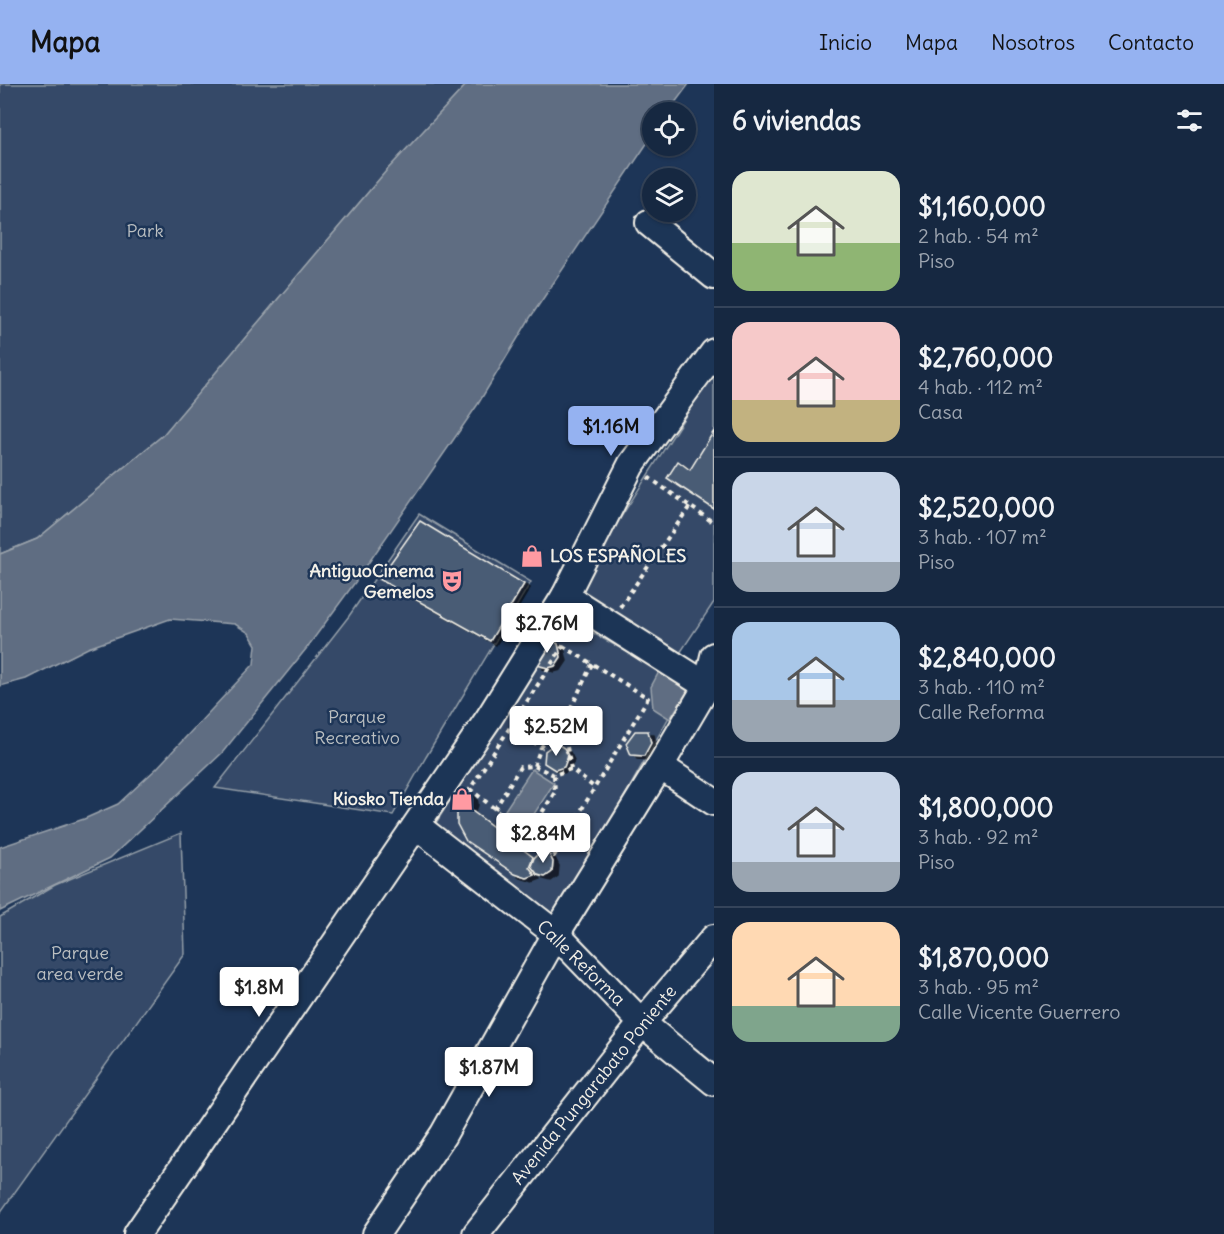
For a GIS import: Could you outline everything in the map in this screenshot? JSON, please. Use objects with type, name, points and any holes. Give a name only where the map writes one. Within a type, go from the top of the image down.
[{"type":"street","points":[[649,223],[714,276]]},
{"type":"street","points":[[137,1234],[489,718],[565,596],[631,465],[714,352]]},
{"type":"street","points":[[565,596],[710,682]]},
{"type":"street","points":[[376,1234],[442,1136],[556,934],[710,682],[714,656]]},
{"type":"street","points":[[660,766],[714,802]]},
{"type":"street","name":"Calle Reforma","points":[[417,826],[556,934],[642,1023],[714,1082]]},
{"type":"street","name":"Avenida Pungarabato Poniente","points":[[476,1234],[642,1023],[714,938]]},
{"type":"path","points":[[631,465],[714,523]]},
{"type":"path","points":[[620,607],[690,506]]},
{"type":"path","points":[[562,646],[592,664],[648,698],[554,856],[470,789],[562,646]]},
{"type":"path","points":[[534,766],[541,747],[563,725],[592,664]]},
{"type":"path","points":[[563,725],[571,769],[595,788]]},
{"type":"path","points":[[510,727],[541,747]]},
{"type":"path","points":[[495,809],[520,766],[534,766],[554,775],[571,769]]},
{"type":"path","points":[[528,835],[555,792],[554,775]]},
{"type":"green space","name":"Park","points":[[0,84],[467,84],[387,170],[163,435],[37,539],[0,554]]},
{"type":"green space","points":[[714,371],[714,602],[680,653],[572,594]]},
{"type":"green space","name":"Parque Recreativo","points":[[419,514],[531,582],[393,815],[215,788],[349,616]]},
{"type":"green space","points":[[564,617],[687,685],[555,920],[431,831]]},
{"type":"green space","name":"Parque area verde","points":[[181,833],[185,954],[0,1213],[0,917],[55,885]]},
{"type":"shaded area","points":[[467,84],[689,84],[676,102],[642,102],[642,151],[530,318],[478,404],[356,581],[306,649],[222,753],[110,858],[0,911],[0,847],[84,819],[118,804],[157,768],[254,664],[256,645],[249,633],[235,624],[170,619],[88,648],[26,679],[0,686],[0,554],[37,539],[163,435],[387,170]]},
{"type":"shaded area","points":[[662,666],[692,684],[670,719],[653,708],[651,687]]},
{"type":"shaded area","points":[[532,769],[554,783],[527,825],[505,810]]},
{"type":"building","points":[[714,431],[714,509],[667,478],[678,461],[690,470]]},
{"type":"building","name":"AntiguoCinema Gemelos","points":[[420,521],[524,584],[490,641],[379,579]]},
{"type":"building","points":[[549,637],[558,644],[561,657],[555,666],[548,668],[537,665],[532,653]]},
{"type":"building","points":[[635,731],[648,731],[651,743],[644,756],[631,755],[626,743]]},
{"type":"building","points":[[556,743],[564,748],[568,756],[564,767],[555,770],[544,763],[545,751]]},
{"type":"building","name":"Kiosko Tienda","points":[[462,790],[469,793],[472,800],[469,807],[462,810],[455,807],[452,800],[455,793]]},
{"type":"building","points":[[457,809],[472,811],[533,857],[529,867],[535,875],[527,878],[515,874],[466,841],[457,824]]},
{"type":"building","points":[[540,852],[549,854],[553,862],[552,872],[545,877],[538,875],[531,866],[534,858]]},
{"type":"place","name":"LOS ESPAÑOLES","points":[[532,556]]},
{"type":"place","name":"AntiguoCinema Gemelos","points":[[452,581]]},
{"type":"place","name":"Kiosko Tienda","points":[[462,799]]}]
